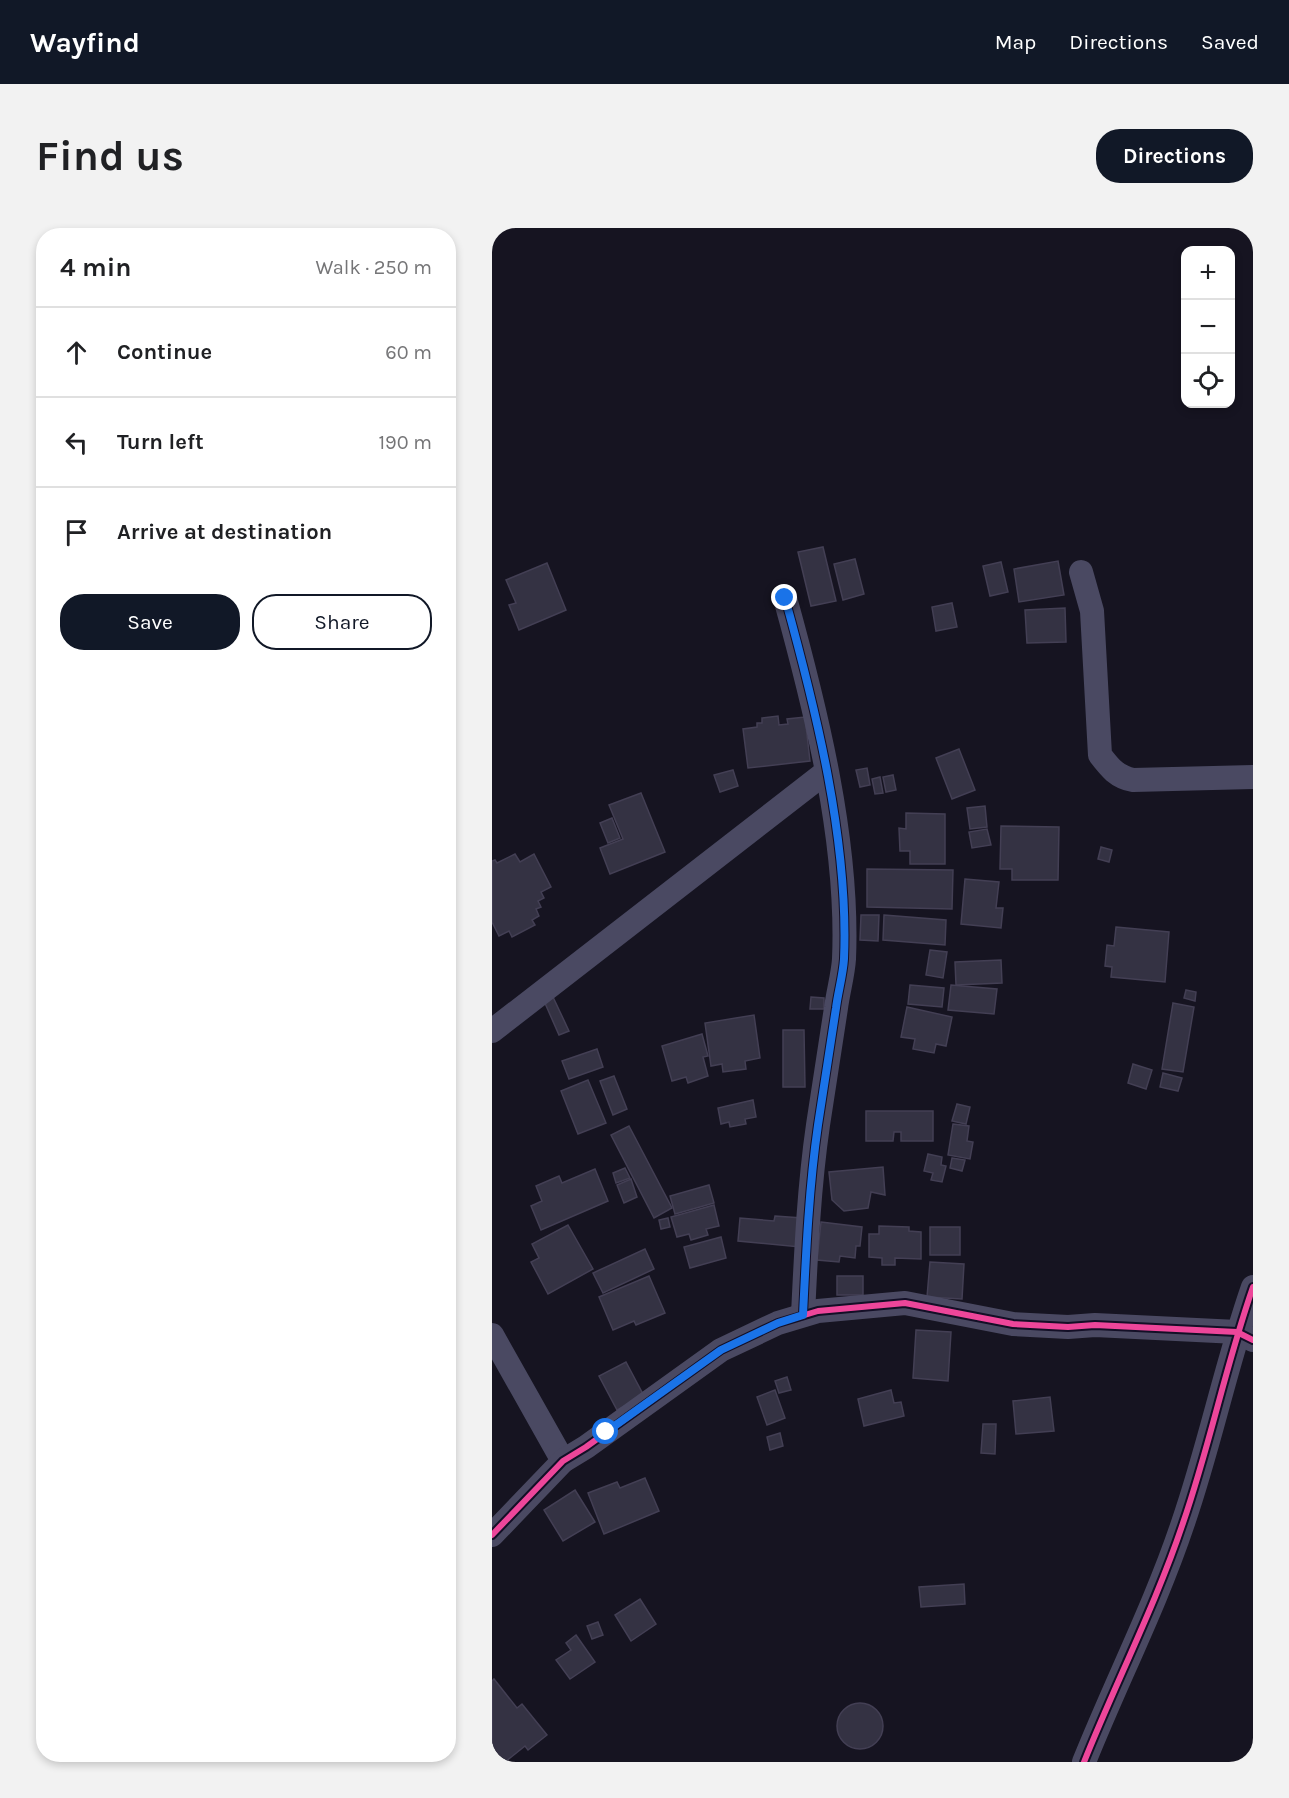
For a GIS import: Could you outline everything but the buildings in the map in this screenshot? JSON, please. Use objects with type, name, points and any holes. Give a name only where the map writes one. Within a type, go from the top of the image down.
[{"type":"street","points":[[1081,572],[1092,611],[1100,755],[1111,770],[1121,778],[1133,780],[1253,777]]},
{"type":"street","points":[[785,598],[806,672],[826,772],[840,856],[844,913],[844,961],[818,1126],[806,1245],[803,1315]]},
{"type":"street","points":[[492,1031],[826,772]]},
{"type":"street","points":[[1084,1762],[1184,1522],[1245,1336],[1253,1287]]},
{"type":"street","points":[[492,1535],[563,1461],[721,1350],[778,1323],[818,1311],[905,1302],[1013,1324],[1068,1327],[1095,1325],[1245,1336]]},
{"type":"street","points":[[492,1335],[563,1461]]},
{"type":"cycle path","points":[[785,598],[808,685],[828,777],[836,823],[844,914],[844,959],[812,1172],[803,1315]]},
{"type":"cycle path","points":[[1084,1762],[1148,1613],[1193,1494],[1234,1345],[1253,1287]]},
{"type":"cycle path","points":[[492,1535],[563,1461],[721,1350],[778,1323],[818,1311],[905,1303],[1013,1324],[1068,1327],[1095,1325],[1237,1332],[1253,1340]]},
{"type":"route","points":[[606,1432],[721,1350],[778,1323],[803,1315],[806,1253],[818,1126],[844,961],[844,913],[840,856],[826,772],[806,672],[785,598]]}]
